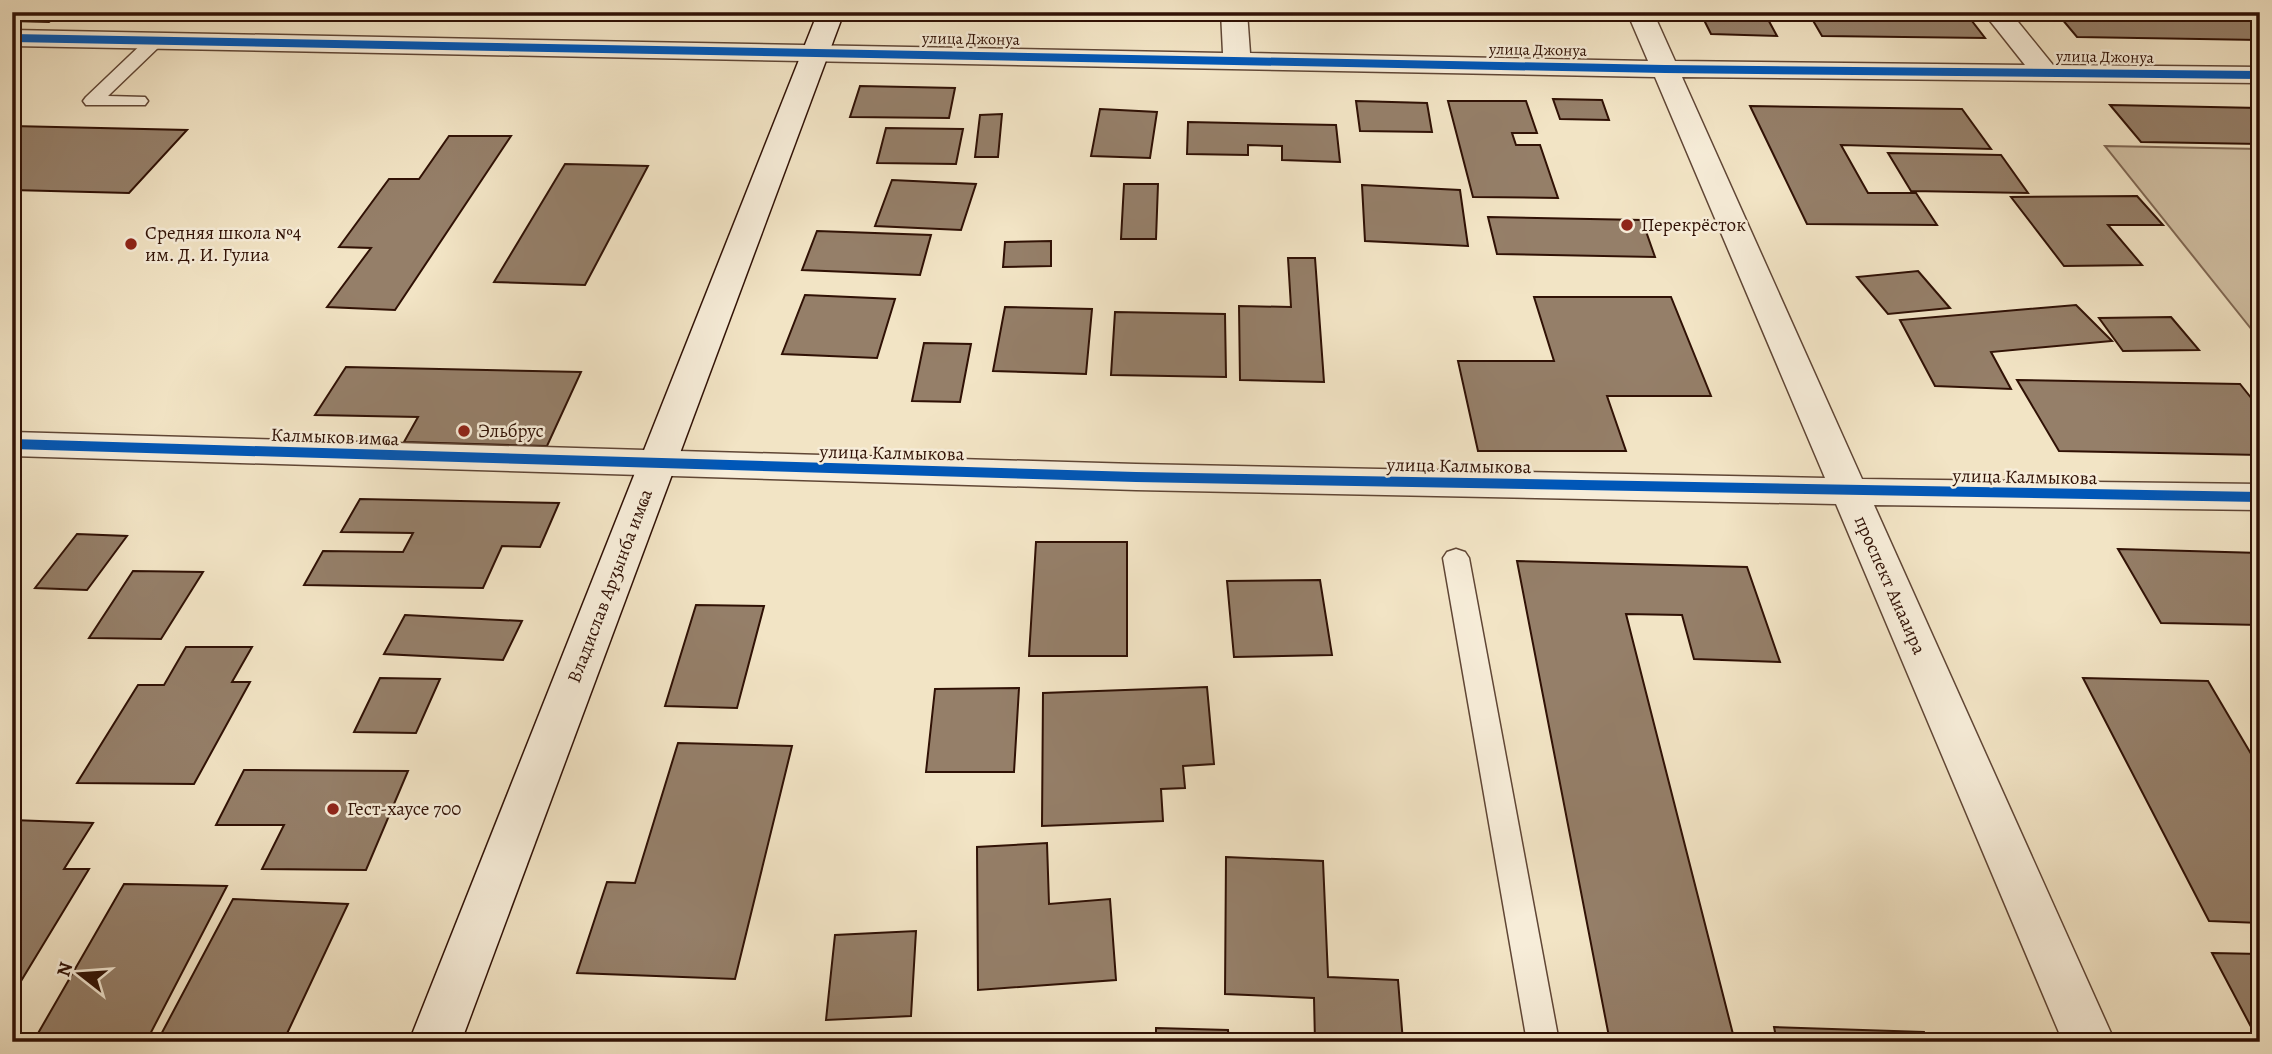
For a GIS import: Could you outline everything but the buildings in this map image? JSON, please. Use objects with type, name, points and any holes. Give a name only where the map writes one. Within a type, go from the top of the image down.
[{"type":"street","name":"Владислав Арӡынба имҩа","points":[[435,1042],[831,12]]},
{"type":"street","points":[[1234,12],[1237,59]]},
{"type":"street","name":"проспект Аиааира","points":[[1640,12],[2089,1042]]},
{"type":"street","points":[[1996,12],[2046,72]]},
{"type":"street","name":"улица Джонуа","points":[[12,38],[1665,69],[2260,75]]},
{"type":"street","name":"Калмыков имҩа","points":[[12,444],[657,465]]},
{"type":"street","name":"улица Калмыкова","points":[[657,465],[1850,493],[2260,497]]},
{"type":"lane","points":[[139,101],[92,101],[156,41]]},
{"type":"lane","points":[[1456,558],[1543,1042]]},
{"type":"shaded area","points":[[2105,146],[2260,149],[2260,340]]},
{"type":"cycle path","points":[[12,38],[1665,69],[2260,75]]},
{"type":"cycle path","points":[[12,444],[1136,477],[2260,497]]},
{"type":"place","name":"Перекрёсток","points":[[1627,225]]},
{"type":"place","name":"Средняя школа №4 им. Д. И. Гулиа","points":[[131,244]]},
{"type":"place","name":"Эльбрус","points":[[464,431]]},
{"type":"place","name":"Гест-хаусе 700","points":[[333,809]]}]
